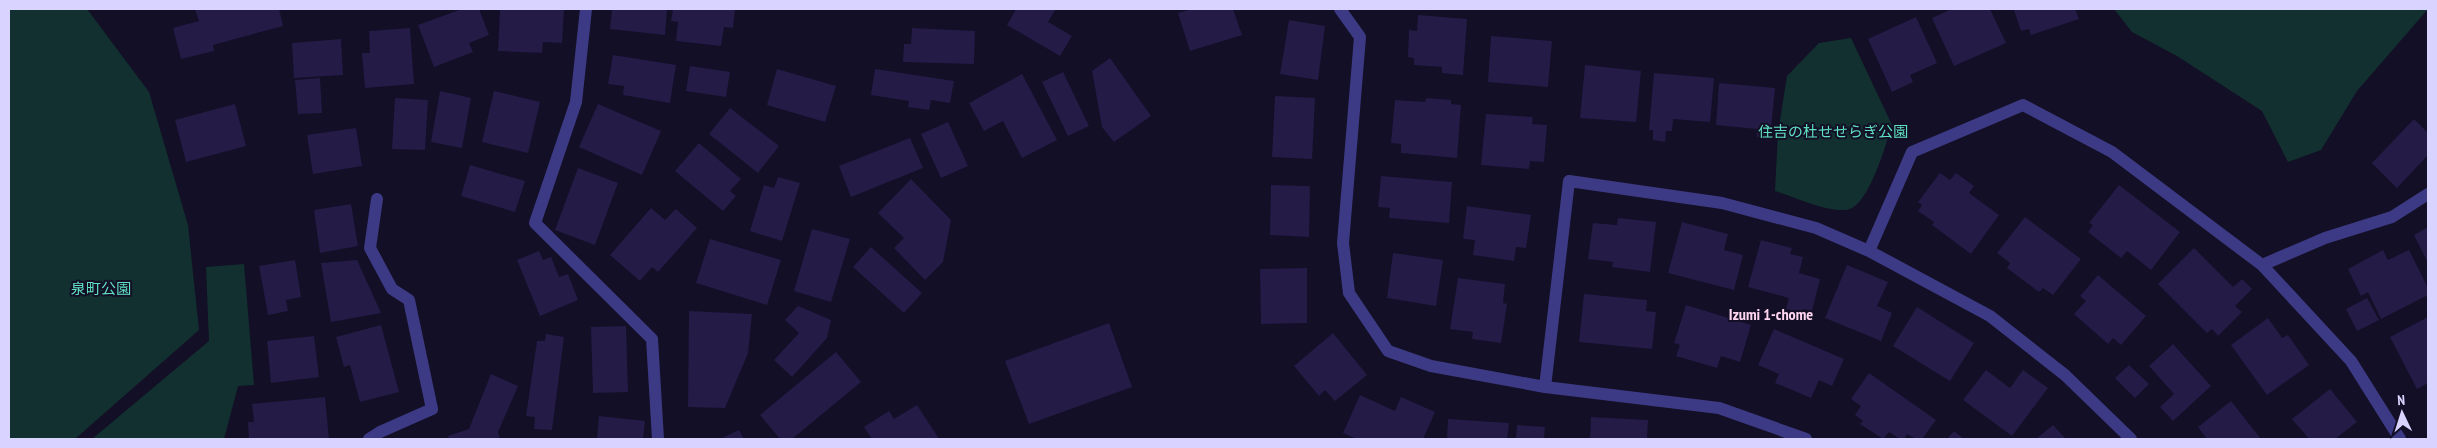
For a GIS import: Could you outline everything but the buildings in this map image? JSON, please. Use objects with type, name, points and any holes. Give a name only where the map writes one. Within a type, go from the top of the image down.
[{"type":"street","points":[[586,9],[576,102],[535,222],[652,338],[658,439]]},
{"type":"street","points":[[1340,9],[1360,37],[1343,243],[1349,293],[1388,351],[1431,366],[1545,387],[1719,408],[1806,439]]},
{"type":"street","points":[[1869,251],[1912,152],[2023,105],[2112,152],[2262,265],[2351,361],[2400,439]]},
{"type":"street","points":[[1545,387],[1569,181],[1722,203],[1816,228],[1869,251],[1990,316],[2065,376],[2131,439]]},
{"type":"street","points":[[2262,265],[2325,238],[2392,218],[2428,194]]},
{"type":"street","points":[[369,439],[380,432],[432,409],[408,300],[392,289],[370,248],[377,199]]},
{"type":"green space","name":"泉町公園","points":[[9,9],[87,9],[149,92],[188,225],[199,330],[75,439],[9,439]]},
{"type":"green space","points":[[2114,9],[2428,9],[2357,91],[2321,150],[2288,162],[2262,111],[2177,56],[2132,32]]},
{"type":"green space","name":"住吉の杜せせらぎ公園","points":[[1851,38],[1892,125],[1881,160],[1862,199],[1854,207],[1846,210],[1837,210],[1775,191],[1778,133],[1787,76],[1819,43]]},
{"type":"green space","points":[[244,264],[254,385],[238,386],[224,439],[92,439],[209,341],[206,267]]},
{"type":"district","name":"Izumi 1-chome","points":[[1771,314]]}]
